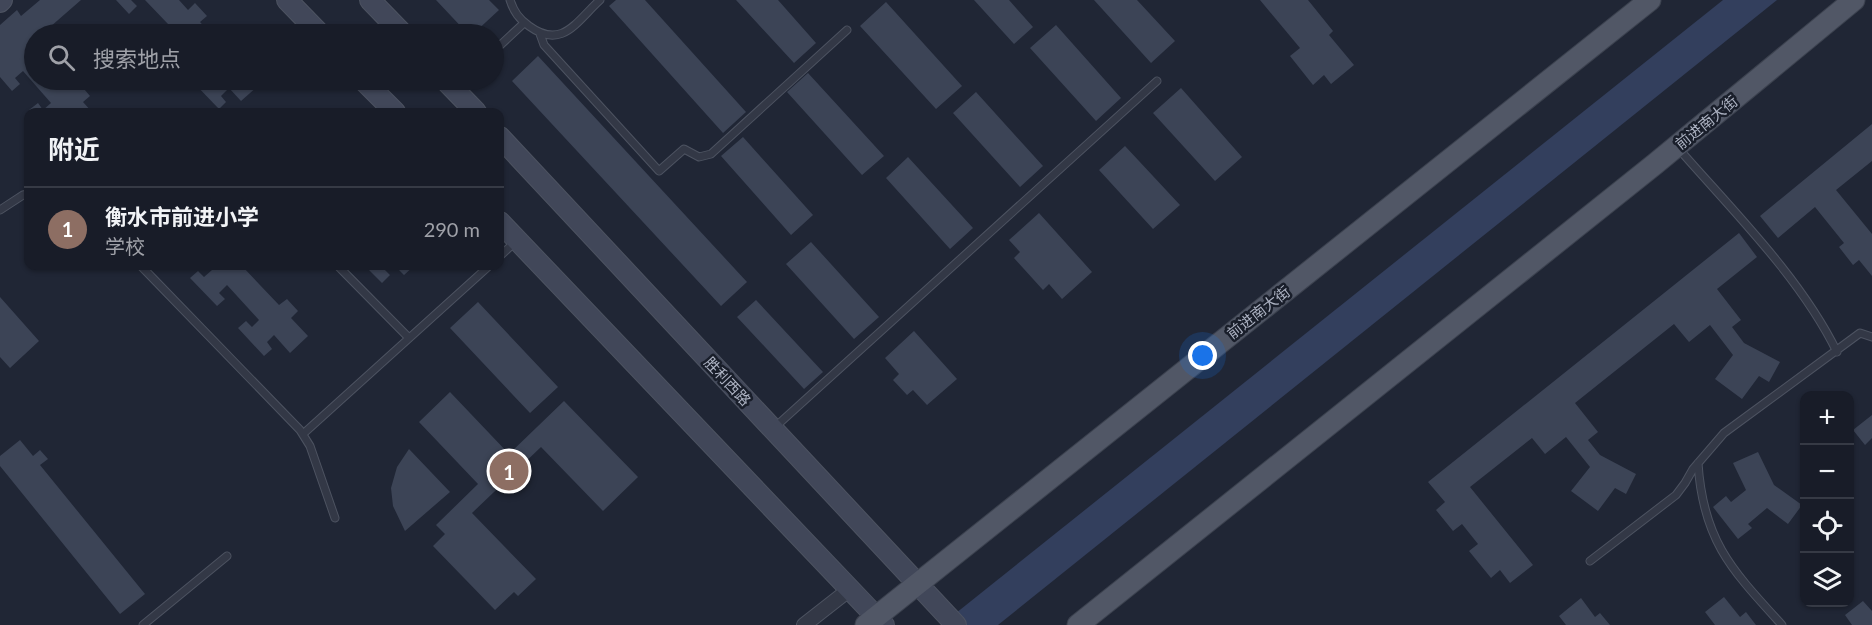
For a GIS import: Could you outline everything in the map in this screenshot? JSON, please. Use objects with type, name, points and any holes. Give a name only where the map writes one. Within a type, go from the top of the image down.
[{"type":"main road","points":[[287,0],[310,24]]},
{"type":"main road","points":[[370,0],[393,24]]},
{"type":"main road","name":"前进南大街","points":[[875,622],[918,583],[1650,0]]},
{"type":"main road","name":"前进南大街","points":[[1078,625],[1676,147],[1854,0]]},
{"type":"main road","points":[[373,90],[391,108]]},
{"type":"main road","points":[[457,90],[473,108]]},
{"type":"main road","name":"胜利西路","points":[[504,141],[956,625]]},
{"type":"main road","points":[[504,226],[850,589],[875,622]]},
{"type":"street","points":[[804,625],[850,589]]},
{"type":"lane","points":[[510,0],[515,13],[524,22],[540,34],[556,37],[565,33],[600,0]]},
{"type":"lane","points":[[504,41],[524,22]]},
{"type":"lane","points":[[540,34],[544,45],[659,171],[684,148],[699,157],[711,154],[846,30]]},
{"type":"lane","points":[[773,428],[1157,81]]},
{"type":"lane","points":[[1676,147],[1777,262],[1825,327],[1837,352]]},
{"type":"lane","points":[[0,210],[24,195]]},
{"type":"lane","points":[[504,252],[517,240]]},
{"type":"lane","points":[[145,270],[303,434],[321,472],[335,518]]},
{"type":"lane","points":[[342,270],[409,338]]},
{"type":"lane","points":[[303,434],[485,270]]},
{"type":"lane","points":[[1590,561],[1676,495],[1698,463],[1724,433],[1860,333],[1872,337]]},
{"type":"lane","points":[[1698,463],[1700,491],[1712,533],[1735,572],[1782,625]]},
{"type":"lane","points":[[143,625],[227,556]]},
{"type":"water","points":[[1723,0],[1777,0],[998,625],[941,625]]},
{"type":"building","points":[[40,0],[81,0],[53,24],[24,24],[24,72],[15,78],[20,84],[12,91],[0,77],[0,25],[17,10],[21,16]]},
{"type":"building","points":[[116,0],[131,0],[137,6],[129,14]]},
{"type":"building","points":[[145,0],[179,0],[188,10],[195,3],[207,16],[200,22],[202,24],[168,24]]},
{"type":"building","points":[[436,0],[489,0],[499,10],[484,24],[459,24]]},
{"type":"building","points":[[616,0],[645,0],[746,112],[723,133],[609,6]]},
{"type":"building","points":[[736,0],[778,0],[816,43],[794,63]]},
{"type":"building","points":[[974,0],[1009,0],[1033,27],[1014,44]]},
{"type":"building","points":[[1094,0],[1137,0],[1175,41],[1151,63]]},
{"type":"building","points":[[1260,0],[1308,0],[1333,31],[1329,35],[1354,65],[1331,84],[1324,75],[1313,85],[1290,56],[1300,48]]},
{"type":"building","points":[[886,2],[962,86],[936,109],[860,26]]},
{"type":"building","points":[[1056,25],[1121,98],[1096,121],[1030,48]]},
{"type":"building","points":[[538,56],[747,282],[721,306],[512,81]]},
{"type":"building","points":[[808,73],[884,156],[862,175],[787,92]]},
{"type":"building","points":[[1181,88],[1242,157],[1215,181],[1153,113]]},
{"type":"building","points":[[40,90],[85,90],[90,96],[83,102],[88,108],[45,108],[51,103]]},
{"type":"building","points":[[201,90],[227,90],[221,96],[226,102],[218,108]]},
{"type":"building","points":[[231,90],[253,90],[241,101]]},
{"type":"building","points":[[976,92],[1043,166],[1020,187],[953,113]]},
{"type":"building","points":[[38,103],[42,108],[32,108]]},
{"type":"building","points":[[1872,124],[1872,161],[1836,190],[1872,234],[1872,276],[1859,260],[1853,265],[1839,247],[1844,243],[1815,207],[1778,238],[1760,216]]},
{"type":"building","points":[[743,137],[813,215],[791,235],[721,156]]},
{"type":"building","points":[[1125,146],[1180,205],[1153,229],[1099,170]]},
{"type":"building","points":[[908,157],[973,228],[950,249],[886,178]]},
{"type":"building","points":[[1039,213],[1092,272],[1062,299],[1049,284],[1043,290],[1014,258],[1020,252],[1009,240]]},
{"type":"building","points":[[1739,233],[1757,257],[1717,289],[1741,320],[1732,327],[1744,343],[1780,362],[1769,382],[1759,376],[1742,399],[1715,379],[1733,355],[1710,325],[1689,342],[1674,324],[1575,403],[1598,432],[1588,440],[1600,455],[1636,474],[1626,494],[1615,488],[1598,511],[1571,491],[1590,467],[1566,437],[1545,454],[1532,438],[1470,487],[1533,565],[1510,583],[1500,570],[1491,578],[1469,551],[1478,544],[1462,524],[1453,531],[1436,510],[1445,502],[1428,482]]},
{"type":"building","points":[[811,242],[879,317],[854,339],[786,264]]},
{"type":"building","points":[[212,270],[246,270],[279,305],[287,299],[298,311],[291,318],[308,336],[290,353],[274,335],[267,342],[272,349],[264,356],[238,328],[246,321],[252,327],[259,320],[227,285],[219,293],[225,299],[217,306],[190,278],[198,271],[204,277]]},
{"type":"building","points":[[369,270],[385,270],[390,275],[382,283]]},
{"type":"building","points":[[399,270],[410,270],[404,275]]},
{"type":"building","points":[[0,297],[39,341],[10,368],[0,357]]},
{"type":"building","points":[[756,300],[823,372],[804,389],[737,317]]},
{"type":"building","points":[[478,302],[558,387],[530,413],[450,328]]},
{"type":"building","points":[[914,331],[957,379],[927,405],[913,390],[907,395],[893,380],[899,374],[885,358]]},
{"type":"building","points":[[450,392],[509,454],[564,401],[638,477],[603,511],[541,447],[472,513],[536,579],[518,596],[514,592],[495,610],[433,546],[445,534],[436,525],[478,484],[419,422]]},
{"type":"building","points":[[1872,415],[1872,438],[1865,445],[1854,429]]},
{"type":"building","points":[[20,440],[33,456],[40,450],[48,459],[40,465],[145,594],[120,614],[0,466],[0,456]]},
{"type":"building","points":[[409,449],[450,492],[405,531],[393,506],[391,488],[397,467]]},
{"type":"building","points":[[1758,452],[1774,485],[1800,504],[1800,508],[1788,524],[1767,508],[1748,524],[1752,528],[1738,539],[1713,507],[1726,496],[1731,502],[1746,490],[1733,463]]},
{"type":"building","points":[[1724,597],[1740,617],[1746,612],[1756,625],[1715,625],[1705,612]]},
{"type":"building","points":[[1581,598],[1595,617],[1600,613],[1610,625],[1566,625],[1559,616]]},
{"type":"building","points":[[1863,601],[1872,611],[1872,625],[1852,625],[1845,615]]},
{"type":"place","name":"衡水市前进小学","points":[[509,471]]}]
